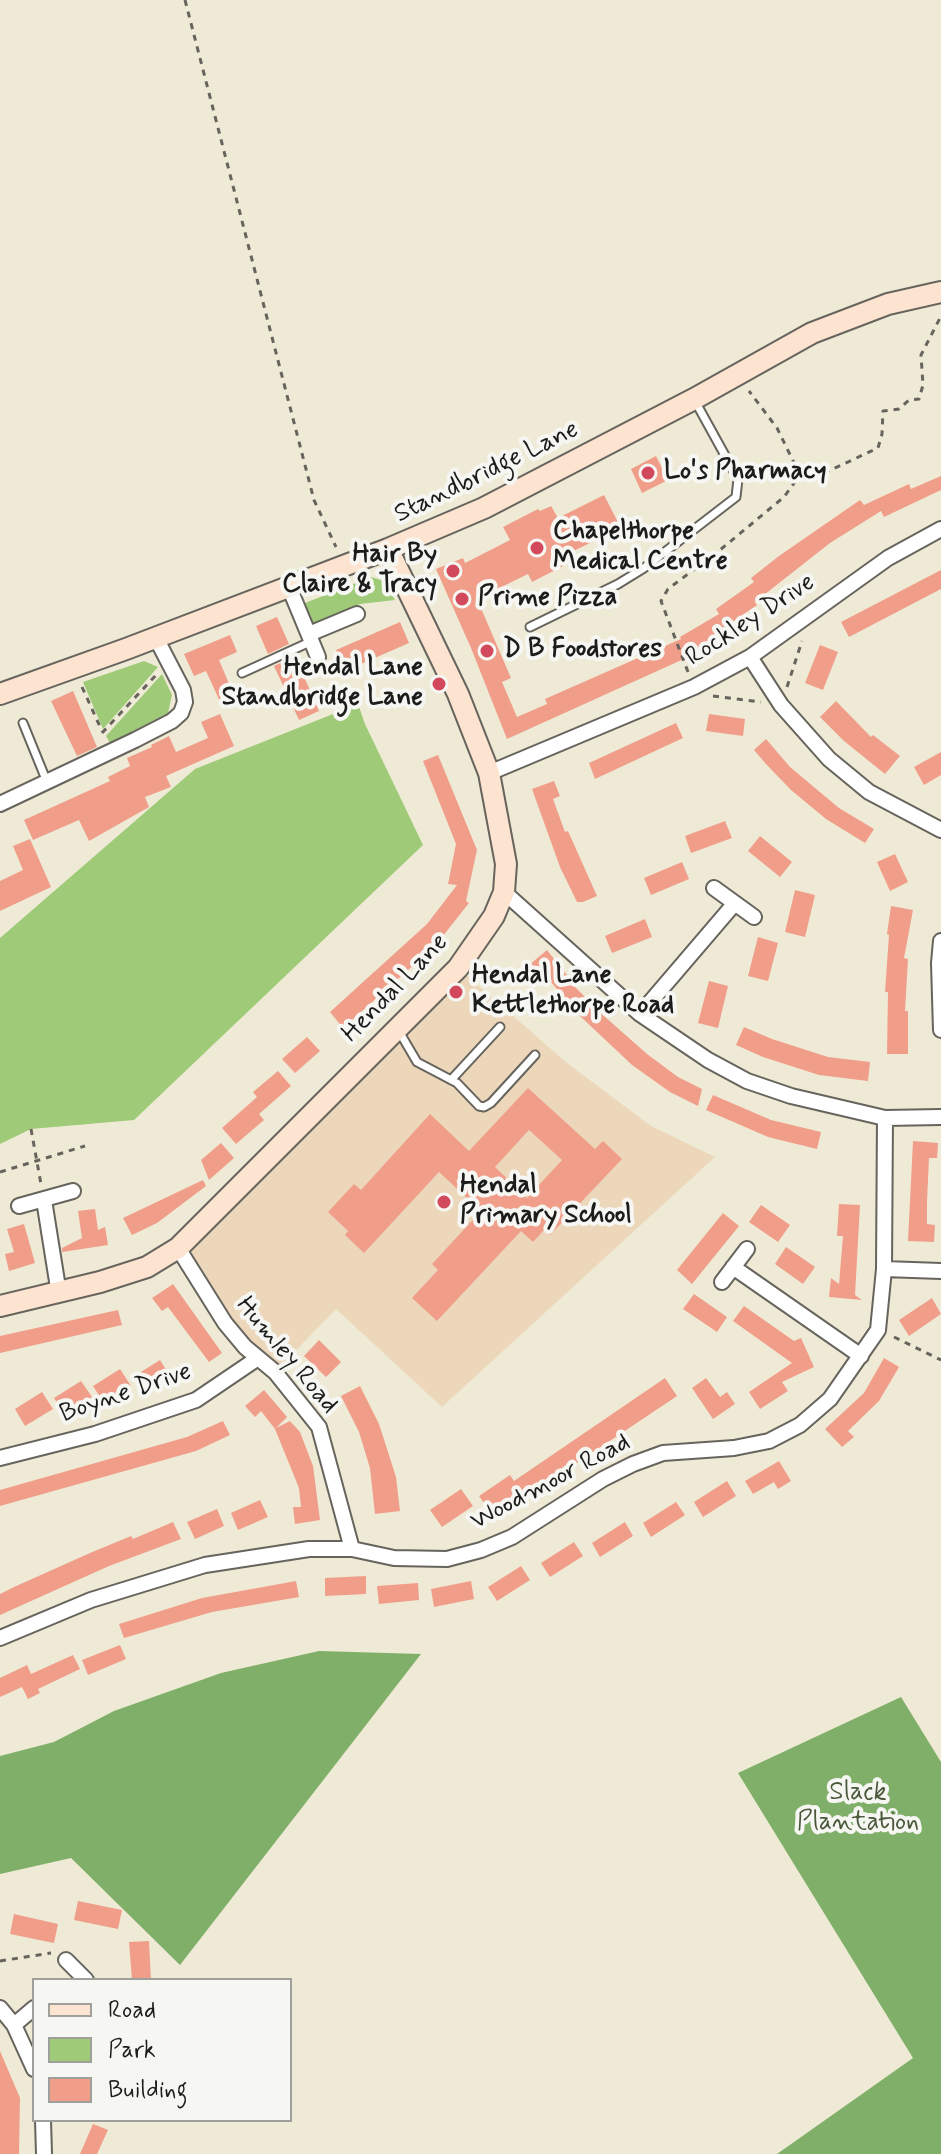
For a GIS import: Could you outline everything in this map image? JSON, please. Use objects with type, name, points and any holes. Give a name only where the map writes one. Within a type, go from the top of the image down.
[{"type":"street","name":"Standbridge Lane","points":[[0,694],[345,566],[484,508],[694,399],[812,333],[888,304],[941,292]]},
{"type":"street","name":"Rockley Drive","points":[[489,773],[694,687],[750,657],[888,558],[941,529]]},
{"type":"street","name":"Hendal Lane","points":[[0,1306],[59,1294],[147,1267],[178,1248],[458,968],[494,916],[504,892],[506,864],[489,773],[458,694],[388,549]]},
{"type":"street","points":[[289,587],[318,657]]},
{"type":"street","points":[[310,638],[357,614]]},
{"type":"street","points":[[0,804],[172,721],[181,713],[185,702],[183,690],[156,638]]},
{"type":"street","points":[[750,657],[781,705],[829,759],[869,792],[941,830]]},
{"type":"street","points":[[714,888],[754,917]]},
{"type":"street","points":[[504,892],[640,1014],[697,1053],[747,1081],[791,1096],[885,1118],[941,1117]]},
{"type":"street","points":[[640,1014],[735,903]]},
{"type":"street","points":[[941,941],[941,1030]]},
{"type":"street","name":"Woodmoor Road","points":[[0,1638],[91,1600],[205,1565],[309,1549],[352,1549],[394,1558],[447,1559],[481,1550],[512,1537],[603,1479],[633,1464],[663,1453],[734,1448],[769,1441],[800,1425],[830,1399],[878,1330],[884,1269],[885,1118]]},
{"type":"street","points":[[19,1206],[73,1191]]},
{"type":"street","points":[[44,1200],[59,1294]]},
{"type":"street","name":"Humley Road","points":[[178,1248],[225,1323],[275,1372],[319,1427],[352,1549]]},
{"type":"street","points":[[722,1282],[747,1249]]},
{"type":"street","points":[[733,1267],[861,1356]]},
{"type":"street","points":[[884,1269],[941,1271]]},
{"type":"street","name":"Boyne Drive","points":[[0,1458],[95,1434],[196,1400],[258,1358]]},
{"type":"street","points":[[66,1960],[76,1977]]},
{"type":"street","points":[[0,2008],[14,2025],[32,2065]]},
{"type":"street","points":[[14,2025],[32,2010]]},
{"type":"street","points":[[43,2122],[44,2154]]},
{"type":"lane","points":[[530,627],[644,568],[736,497],[738,479],[694,399]]},
{"type":"lane","points":[[242,673],[310,638]]},
{"type":"lane","points":[[23,723],[47,782]]},
{"type":"lane","points":[[396,1027],[417,1062],[451,1080],[479,1106],[491,1103],[535,1055]]},
{"type":"lane","points":[[451,1080],[500,1027]]},
{"type":"path","points":[[185,0],[314,500],[345,566]]},
{"type":"path","points":[[800,475],[822,474],[878,448],[883,411],[899,409],[909,400],[919,399],[923,385],[921,355],[940,318]]},
{"type":"path","points":[[737,374],[777,428],[800,475]]},
{"type":"path","points":[[694,687],[661,601],[668,589],[784,497],[800,475]]},
{"type":"path","points":[[102,733],[168,661]]},
{"type":"path","points":[[73,669],[111,751]]},
{"type":"path","points":[[31,1129],[44,1200]]},
{"type":"path","points":[[0,1172],[85,1146]]},
{"type":"path","points":[[878,1330],[941,1360]]},
{"type":"shaded area","name":"Hendal Primary School","points":[[458,968],[567,1063],[651,1126],[715,1157],[442,1407],[336,1309],[275,1372],[245,1347],[178,1248]]},
{"type":"green space","points":[[371,577],[384,581],[395,600],[360,604],[309,626],[300,605]]},
{"type":"green space","points":[[144,661],[158,667],[103,729],[83,682]]},
{"type":"green space","points":[[162,674],[172,695],[168,713],[110,743],[106,736]]},
{"type":"green space","points":[[358,704],[423,845],[134,1120],[31,1129],[0,1144],[0,938],[195,769]]},
{"type":"green space","points":[[319,1651],[421,1654],[180,1965],[71,1858],[0,1874],[0,1756],[54,1742],[114,1711],[221,1673]]},
{"type":"green space","name":"Slack Plantation","points":[[901,1697],[941,1762],[941,2154],[777,2154],[913,2058],[738,1773]]},
{"type":"building","name":"Lo's Pharmacy","points":[[656,456],[668,480],[642,493],[631,469]]},
{"type":"building","points":[[941,476],[941,490],[884,517],[881,511],[830,543],[755,602],[757,605],[715,634],[718,639],[686,658],[507,739],[436,569],[463,558],[465,563],[510,540],[503,527],[538,509],[551,506],[558,518],[604,495],[621,528],[563,556],[567,564],[532,582],[528,574],[477,599],[511,678],[502,682],[517,717],[547,704],[545,699],[681,639],[719,614],[716,609],[754,582],[751,578],[779,556],[860,500],[864,505],[909,484],[911,489]]},
{"type":"building","points":[[941,570],[941,589],[849,637],[841,622]]},
{"type":"building","points":[[277,617],[289,644],[268,654],[256,626]]},
{"type":"building","points":[[400,622],[409,643],[345,671],[336,650]]},
{"type":"building","points":[[230,635],[237,652],[219,660],[240,700],[223,708],[206,671],[194,676],[184,654]]},
{"type":"building","points":[[820,645],[838,652],[823,690],[805,683]]},
{"type":"building","points":[[295,656],[319,711],[299,720],[274,666]]},
{"type":"building","points":[[73,691],[97,747],[77,756],[51,701]]},
{"type":"building","points":[[836,701],[871,737],[873,735],[900,756],[885,774],[820,717]]},
{"type":"building","points":[[220,714],[234,746],[166,776],[171,787],[145,797],[149,807],[89,841],[79,820],[33,840],[24,820],[110,781],[108,777],[130,766],[127,758],[169,736],[176,752],[208,738],[201,722]]},
{"type":"building","points":[[709,714],[745,719],[743,736],[706,731]]},
{"type":"building","points":[[676,723],[683,738],[595,779],[589,763]]},
{"type":"building","points":[[766,739],[790,767],[839,808],[874,829],[865,843],[826,819],[766,764],[754,750]]},
{"type":"building","points":[[941,752],[941,775],[924,785],[914,767]]},
{"type":"building","points":[[438,755],[477,850],[466,901],[469,903],[435,946],[343,1028],[330,1012],[427,924],[457,885],[448,884],[456,844],[423,761]]},
{"type":"building","points":[[554,781],[560,796],[553,799],[565,832],[568,831],[597,896],[583,902],[577,902],[560,867],[532,789]]},
{"type":"building","points":[[725,821],[732,838],[691,853],[685,836]]},
{"type":"building","points":[[760,836],[792,862],[780,877],[748,851]]},
{"type":"building","points":[[30,839],[51,887],[0,911],[0,881],[23,870],[13,846]]},
{"type":"building","points":[[895,854],[908,882],[890,891],[877,862]]},
{"type":"building","points":[[682,862],[689,879],[651,895],[644,878]]},
{"type":"building","points":[[795,890],[815,895],[805,937],[785,932]]},
{"type":"building","points":[[891,906],[913,910],[904,958],[908,959],[905,1011],[908,1011],[908,1054],[887,1054],[888,992],[885,992]]},
{"type":"building","points":[[645,919],[652,937],[612,953],[605,936]]},
{"type":"building","points":[[758,937],[778,943],[768,981],[748,976]]},
{"type":"building","points":[[547,950],[568,980],[604,1016],[647,1054],[678,1077],[702,1089],[698,1106],[670,1092],[632,1065],[562,999],[564,997],[542,972],[537,977],[528,966]]},
{"type":"building","points":[[709,981],[728,986],[718,1028],[698,1023]]},
{"type":"building","points":[[744,1027],[828,1057],[870,1062],[868,1081],[819,1075],[763,1057],[736,1045]]},
{"type":"building","points":[[307,1037],[320,1051],[295,1073],[282,1059]]},
{"type":"building","points":[[278,1071],[291,1086],[259,1114],[264,1120],[236,1144],[222,1128],[257,1097],[253,1092]]},
{"type":"building","points":[[528,1088],[595,1149],[603,1141],[622,1159],[550,1235],[544,1230],[533,1242],[521,1231],[437,1321],[412,1298],[438,1270],[432,1264],[481,1211],[439,1172],[364,1253],[345,1235],[348,1231],[328,1212],[354,1184],[361,1190],[430,1114],[469,1151]],"holes":[[[529,1130],[562,1160],[527,1198],[495,1167]]]},
{"type":"building","points":[[713,1095],[771,1120],[821,1132],[817,1149],[768,1137],[706,1110]]},
{"type":"building","points":[[913,1141],[938,1143],[937,1158],[929,1158],[927,1202],[927,1224],[935,1225],[934,1242],[908,1241]]},
{"type":"building","points":[[221,1143],[234,1158],[209,1180],[201,1160]]},
{"type":"building","points":[[203,1180],[206,1186],[157,1223],[132,1235],[123,1218]]},
{"type":"building","points":[[839,1204],[860,1205],[855,1295],[862,1300],[829,1297],[831,1278],[839,1284],[843,1236],[837,1236]]},
{"type":"building","points":[[761,1205],[790,1225],[778,1242],[749,1222]]},
{"type":"building","points":[[95,1209],[98,1230],[105,1227],[108,1245],[62,1252],[62,1248],[82,1238],[78,1211]]},
{"type":"building","points":[[723,1213],[739,1226],[692,1284],[677,1270]]},
{"type":"building","points":[[24,1224],[35,1263],[9,1271],[5,1254],[14,1252],[7,1229]]},
{"type":"building","points":[[786,1247],[815,1267],[803,1284],[775,1264]]},
{"type":"building","points":[[173,1284],[222,1353],[209,1362],[168,1307],[162,1311],[152,1298]]},
{"type":"building","points":[[694,1294],[727,1317],[717,1332],[683,1309]]},
{"type":"building","points":[[932,1298],[941,1314],[909,1336],[899,1320]]},
{"type":"building","points":[[744,1306],[794,1341],[801,1338],[814,1367],[782,1382],[788,1391],[760,1409],[749,1392],[792,1363],[733,1321]]},
{"type":"building","points":[[118,1310],[122,1325],[0,1353],[0,1336]]},
{"type":"building","points":[[319,1340],[341,1362],[326,1377],[304,1356]]},
{"type":"building","points":[[884,1358],[899,1367],[879,1401],[848,1431],[854,1437],[842,1447],[825,1429],[864,1393]]},
{"type":"building","points":[[160,1360],[170,1376],[143,1393],[133,1377]]},
{"type":"building","points":[[120,1369],[131,1386],[104,1403],[93,1386]]},
{"type":"building","points":[[665,1378],[677,1396],[541,1487],[537,1482],[491,1513],[479,1496],[510,1475],[514,1481]]},
{"type":"building","points":[[706,1378],[720,1397],[727,1392],[735,1404],[713,1419],[692,1388]]},
{"type":"building","points":[[81,1381],[92,1397],[65,1415],[54,1398]]},
{"type":"building","points":[[360,1386],[379,1424],[396,1477],[400,1511],[375,1514],[370,1468],[359,1432],[341,1396]]},
{"type":"building","points":[[264,1390],[287,1417],[276,1428],[290,1421],[300,1432],[313,1466],[320,1520],[295,1524],[293,1507],[301,1507],[299,1488],[275,1429],[261,1411],[255,1417],[245,1406]]},
{"type":"building","points":[[42,1392],[53,1409],[25,1426],[15,1409]]},
{"type":"building","points":[[223,1421],[230,1435],[196,1451],[0,1506],[0,1490],[187,1437]]},
{"type":"building","points":[[779,1461],[791,1481],[778,1489],[774,1482],[753,1494],[745,1481]]},
{"type":"building","points":[[727,1481],[736,1496],[703,1517],[694,1502]]},
{"type":"building","points":[[461,1489],[473,1506],[442,1527],[430,1510]]},
{"type":"building","points":[[260,1500],[268,1517],[238,1530],[231,1513]]},
{"type":"building","points":[[676,1502],[685,1515],[651,1537],[643,1523]]},
{"type":"building","points":[[217,1509],[224,1526],[195,1539],[187,1522]]},
{"type":"building","points":[[173,1522],[181,1539],[109,1566],[0,1615],[0,1594],[90,1553]]},
{"type":"building","points":[[625,1522],[633,1536],[600,1557],[592,1543]]},
{"type":"building","points":[[574,1542],[583,1556],[550,1577],[541,1563]]},
{"type":"building","points":[[521,1566],[530,1580],[497,1601],[488,1587]]},
{"type":"building","points":[[366,1576],[366,1594],[325,1596],[325,1578]]},
{"type":"building","points":[[296,1581],[299,1597],[212,1612],[124,1638],[119,1624],[202,1598]]},
{"type":"building","points":[[471,1581],[474,1599],[434,1607],[431,1589]]},
{"type":"building","points":[[418,1583],[419,1600],[379,1604],[377,1586]]},
{"type":"building","points":[[120,1645],[126,1659],[88,1675],[82,1660]]},
{"type":"building","points":[[73,1655],[80,1669],[38,1689],[40,1693],[28,1699],[22,1687],[0,1697],[0,1678],[27,1665],[31,1674]]},
{"type":"building","points":[[78,1901],[122,1910],[118,1929],[74,1920]]},
{"type":"building","points":[[14,1914],[58,1924],[54,1943],[10,1934]]},
{"type":"building","points":[[149,1941],[151,1978],[132,1978],[129,1942]]},
{"type":"building","points":[[0,2051],[20,2098],[19,2154],[0,2154]]},
{"type":"building","points":[[93,2124],[108,2130],[97,2154],[80,2154]]},
{"type":"place","name":"Lo's Pharmacy","points":[[648,473]]},
{"type":"place","name":"Chapelthorpe Medical Centre","points":[[537,548]]},
{"type":"place","name":"Hair By Claire & Tracy","points":[[453,571]]},
{"type":"place","name":"Prime Pizza","points":[[462,599]]},
{"type":"place","name":"D B Foodstores","points":[[487,651]]},
{"type":"place","name":"Hendal Lane Standbridge Lane","points":[[439,684]]},
{"type":"place","name":"Hendal Lane Kettlethorpe Road","points":[[456,992]]},
{"type":"place","name":"Hendal Primary School","points":[[444,1202]]}]
